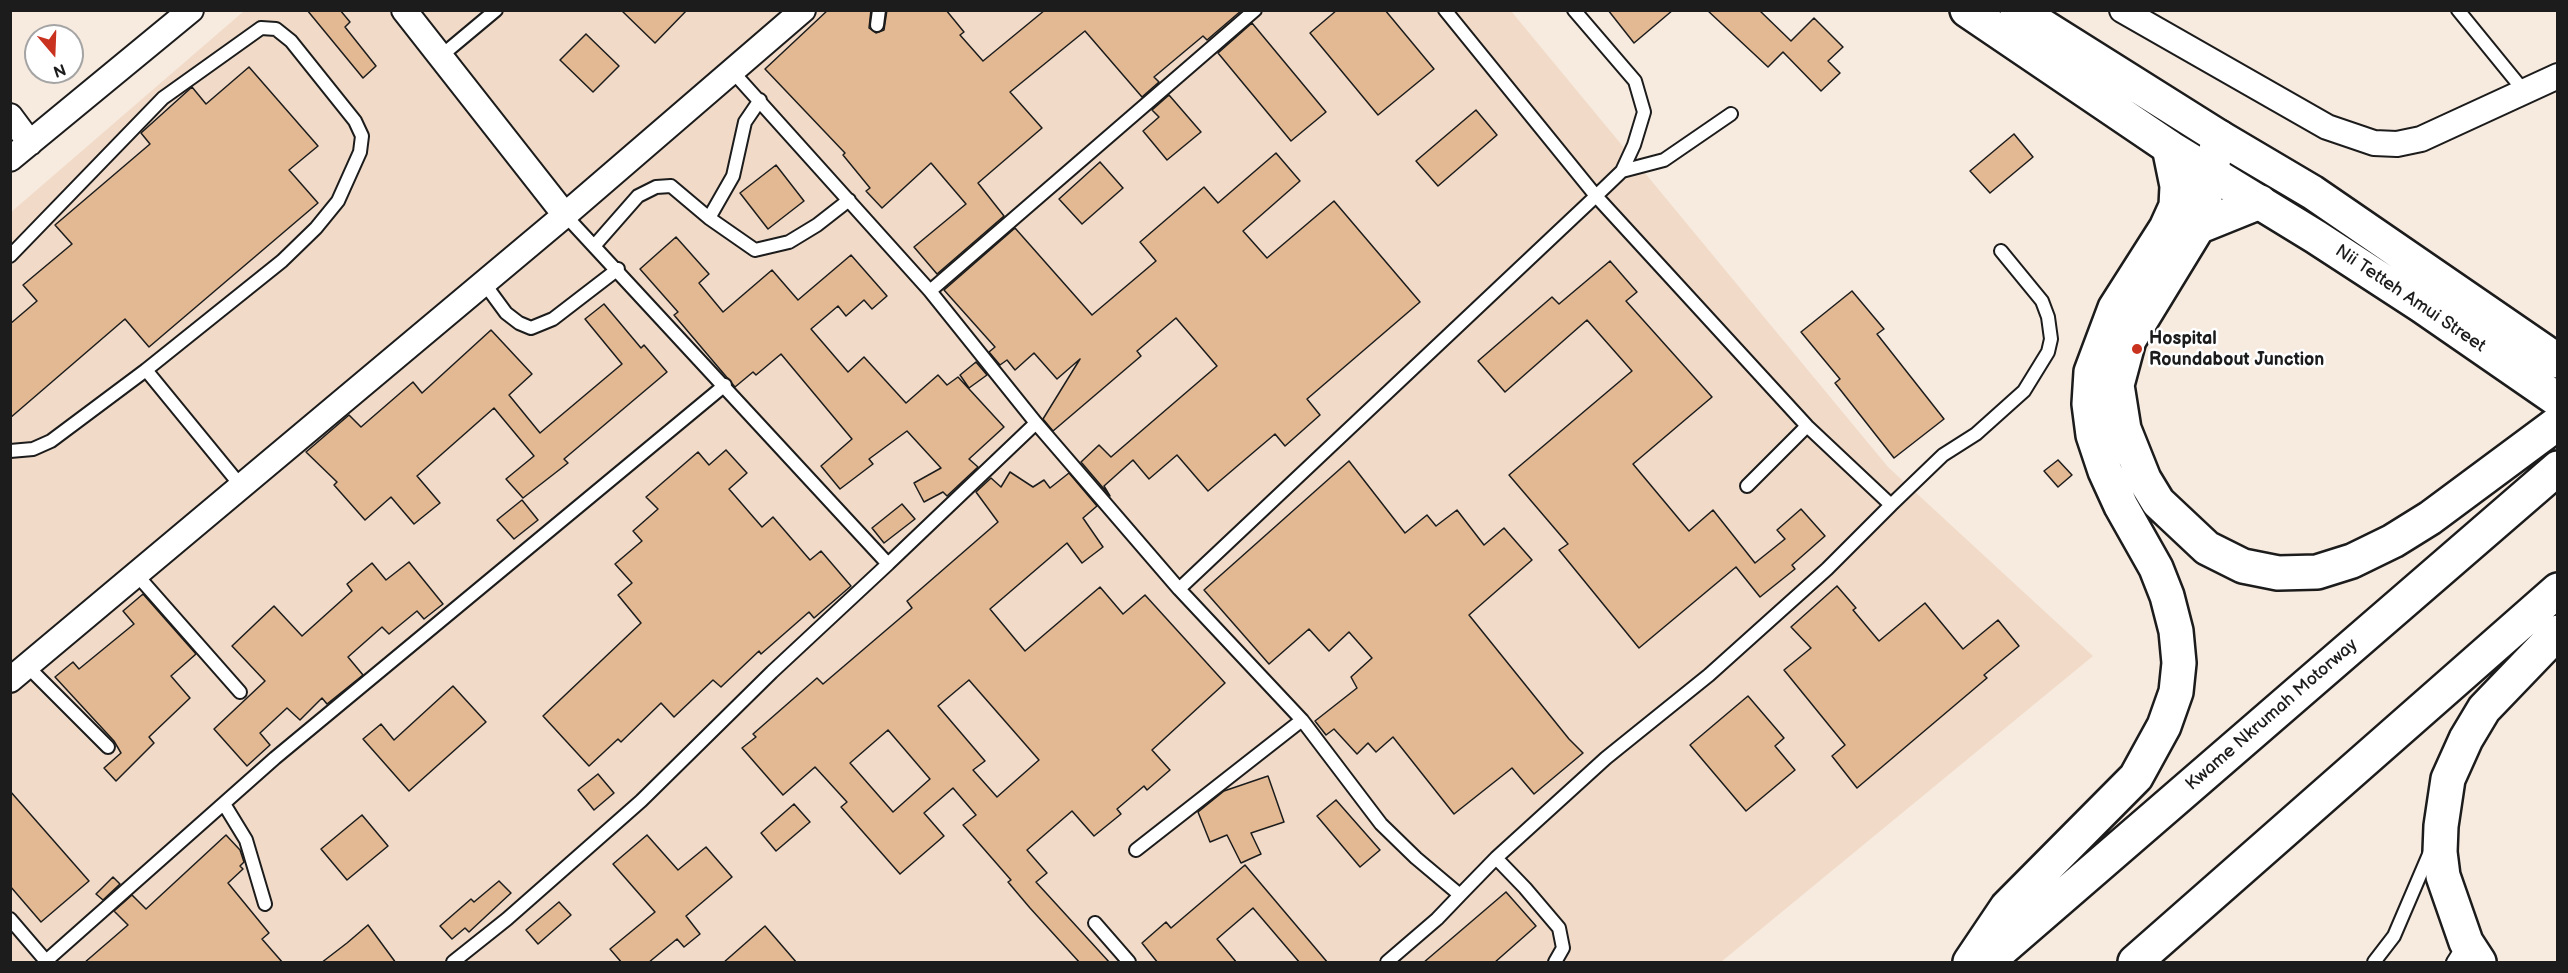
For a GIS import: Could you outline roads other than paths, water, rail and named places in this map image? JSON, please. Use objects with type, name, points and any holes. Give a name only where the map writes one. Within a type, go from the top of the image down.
[{"type":"main road","name":"Nii Tetteh Amui Street","points":[[1967,10],[2169,147],[2212,171],[2422,306],[2558,400]]},
{"type":"main road","points":[[2017,10],[2219,137],[2312,192],[2558,361]]},
{"type":"main road","points":[[2219,137],[2198,227],[2129,340],[2117,385],[2124,429],[2144,479],[2164,508],[2207,548],[2243,566],[2278,573],[2317,572],[2352,561],[2393,541],[2430,518],[2558,423]]},
{"type":"main road","points":[[1970,963],[2007,907],[2136,777],[2164,726],[2176,692],[2180,663],[2176,631],[2167,596],[2156,568],[2121,506],[2105,471],[2093,435],[2089,404],[2091,372],[2115,308],[2166,228],[2176,206],[2176,176],[2169,147]]},
{"type":"main road","points":[[2198,227],[2260,202]]},
{"type":"main road","name":"Kwame Nkrumah Motorway","points":[[1987,963],[2558,468]]},
{"type":"main road","points":[[2135,963],[2558,590]]},
{"type":"main road","points":[[2466,956],[2443,876],[2440,852],[2441,826],[2448,779],[2466,739],[2484,709],[2558,632]]},
{"type":"street","points":[[10,159],[191,10]]},
{"type":"street","points":[[404,10],[565,215]]},
{"type":"street","points":[[19,673],[565,215],[803,10]]},
{"type":"street","points":[[2122,10],[2326,127],[2374,142],[2397,144],[2421,140],[2558,76]]},
{"type":"street","points":[[10,116],[30,143]]},
{"type":"lane","points":[[441,56],[496,10]]},
{"type":"lane","points":[[877,25],[879,10]]},
{"type":"lane","points":[[930,291],[1255,10]]},
{"type":"lane","points":[[1444,10],[1596,196],[1807,426],[1891,505]]},
{"type":"lane","points":[[1179,589],[1622,171],[1634,146],[1644,112],[1635,81],[1574,10]]},
{"type":"lane","points":[[2458,10],[2524,91]]},
{"type":"lane","points":[[10,256],[163,98],[261,28],[276,29],[291,41],[355,121],[362,136],[360,152],[338,201],[316,228],[282,261],[146,370],[51,441],[33,449],[10,451]]},
{"type":"lane","points":[[733,72],[930,291],[1036,423],[1179,589],[1302,720],[1381,824],[1416,858],[1460,895]]},
{"type":"lane","points":[[709,218],[733,176],[745,122],[760,100]]},
{"type":"lane","points":[[1622,171],[1664,160],[1731,114]]},
{"type":"lane","points":[[595,245],[638,196],[656,187],[671,186],[709,218],[755,250],[789,242],[817,225],[849,200]]},
{"type":"lane","points":[[565,215],[618,269],[888,564]]},
{"type":"lane","points":[[1387,963],[1437,919],[1496,858],[1606,758],[1735,652],[1827,569],[1943,455],[1976,434],[2025,391],[2048,352],[2051,339],[2050,328],[2042,301],[2001,251]]},
{"type":"lane","points":[[484,283],[506,313],[519,323],[531,328],[553,319],[618,269]]},
{"type":"lane","points":[[146,370],[241,486]]},
{"type":"lane","points":[[10,919],[46,962],[285,750],[725,385]]},
{"type":"lane","points":[[453,963],[507,919],[641,801],[772,672],[1036,423]]},
{"type":"lane","points":[[1747,486],[1807,426]]},
{"type":"lane","points":[[136,574],[240,692]]},
{"type":"lane","points":[[19,673],[108,747]]},
{"type":"lane","points":[[1136,850],[1302,720]]},
{"type":"lane","points":[[224,804],[246,840],[266,904]]},
{"type":"lane","points":[[2374,963],[2394,936],[2441,826]]},
{"type":"lane","points":[[1496,858],[1559,928],[1563,948],[1555,963]]},
{"type":"lane","points":[[1095,923],[1129,963]]},
{"type":"place","name":"Hospital Roundabout Junction","points":[[2137,349]]}]
